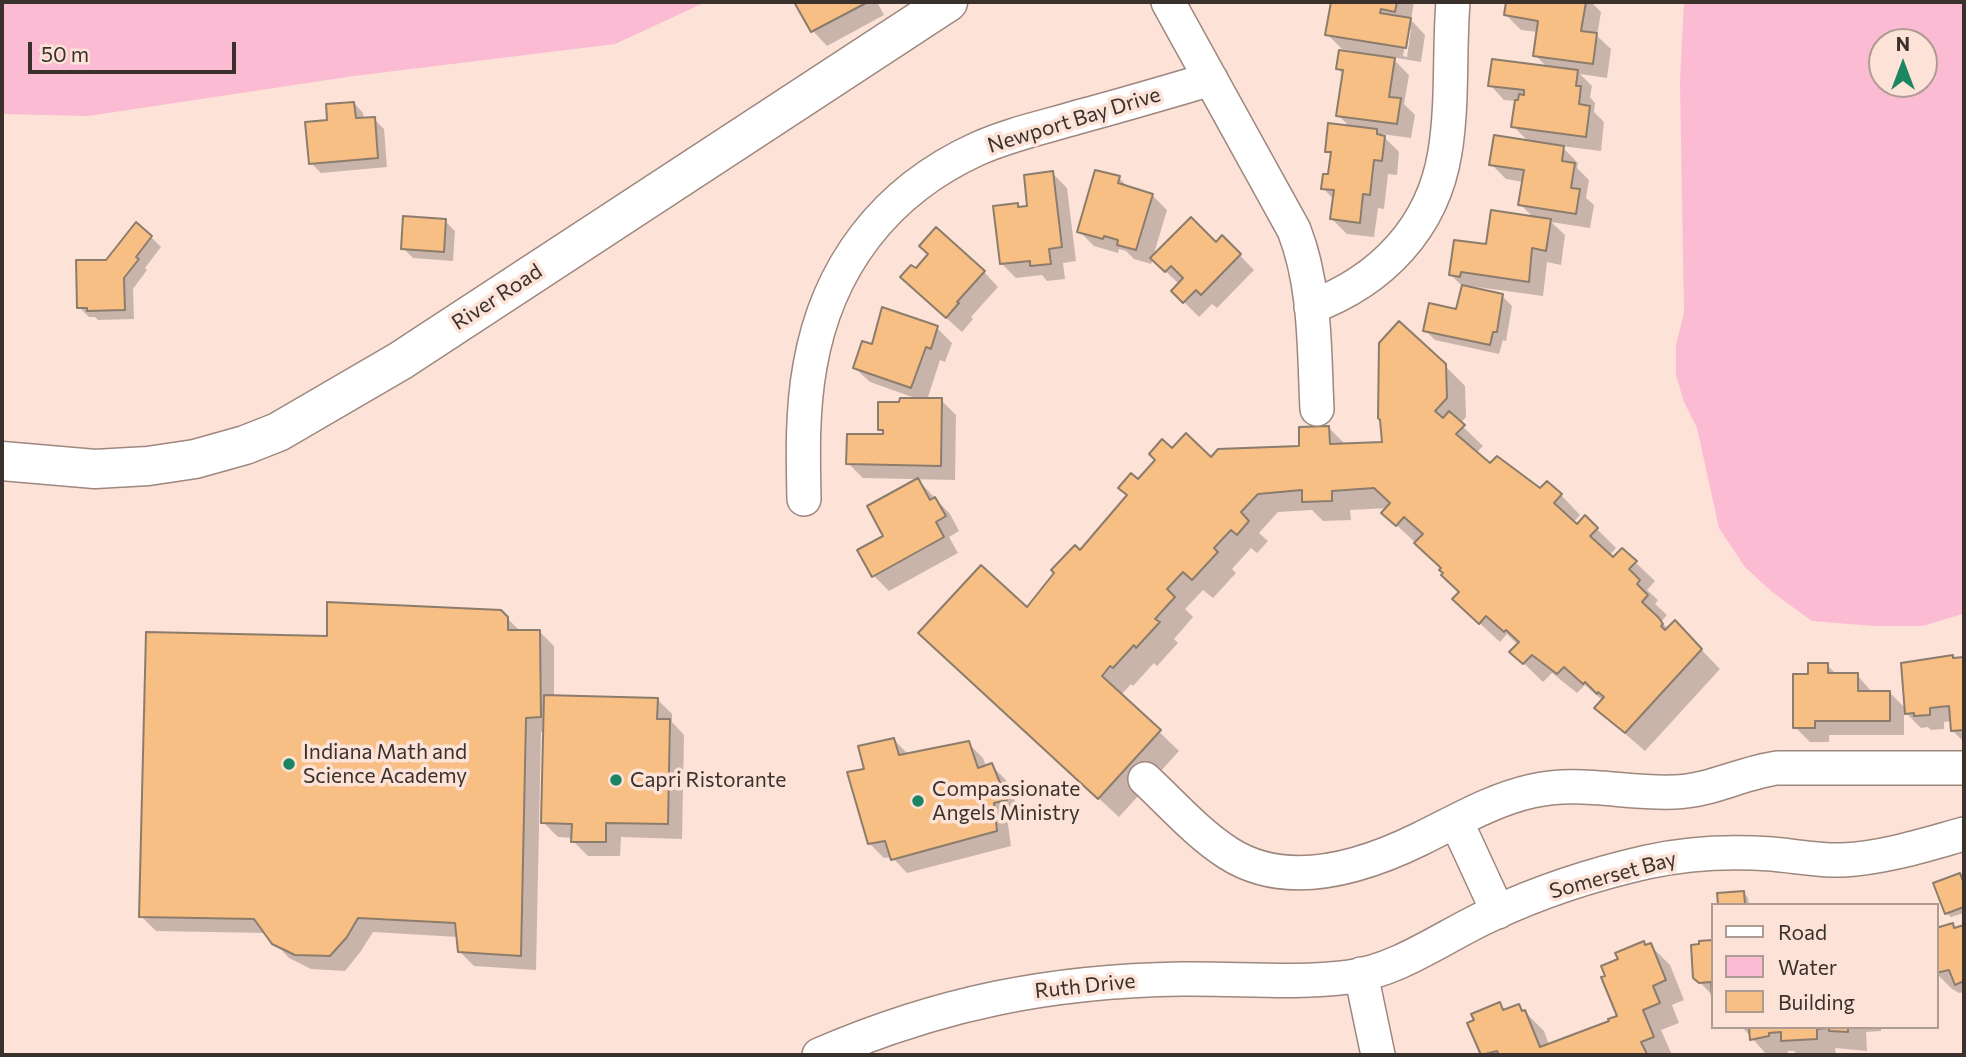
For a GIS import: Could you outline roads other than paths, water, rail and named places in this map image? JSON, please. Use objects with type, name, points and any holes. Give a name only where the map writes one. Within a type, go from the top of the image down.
[{"type":"street","name":"River Road","points":[[2,461],[95,469],[160,465],[195,459],[245,445],[278,432],[400,361],[948,2]]},
{"type":"street","points":[[1168,2],[1294,229],[1304,261],[1311,307],[1317,409]]},
{"type":"street","points":[[1311,307],[1356,286],[1376,272],[1399,249],[1427,208],[1442,166],[1446,141],[1453,2]]},
{"type":"street","name":"Newport Bay Drive","points":[[804,499],[804,408],[818,331],[837,279],[850,256],[880,217],[915,186],[977,149],[1037,127],[1211,79]]},
{"type":"street","points":[[1145,779],[1212,842],[1240,860],[1265,870],[1312,872],[1357,864],[1389,854],[1498,801],[1549,787],[1671,793],[1699,791],[1759,770],[1777,768],[1964,768]]},
{"type":"street","points":[[1447,825],[1487,917]]},
{"type":"street","name":"Somerset Bay","points":[[1361,974],[1388,967],[1536,895],[1652,861],[1715,853],[1766,853],[1840,860],[1882,856],[1964,834]]},
{"type":"street","points":[[1361,974],[1378,1055]]},
{"type":"street","name":"Ruth Drive","points":[[819,1055],[868,1034],[941,1010],[1067,986],[1169,979],[1333,978],[1361,974]]},
{"type":"water","points":[[2,2],[706,2],[615,44],[354,76],[88,116],[2,114]]},
{"type":"water","points":[[1684,2],[1964,2],[1962,614],[1923,626],[1875,626],[1812,621],[1772,592],[1745,567],[1719,528],[1697,428],[1684,402],[1676,375],[1676,345],[1684,313],[1680,81]]},
{"type":"place","name":"Indiana Math and Science Academy","points":[[289,764]]},
{"type":"place","name":"Capri Ristorante","points":[[616,780]]},
{"type":"place","name":"Compassionate Angels Ministry","points":[[918,801]]}]
